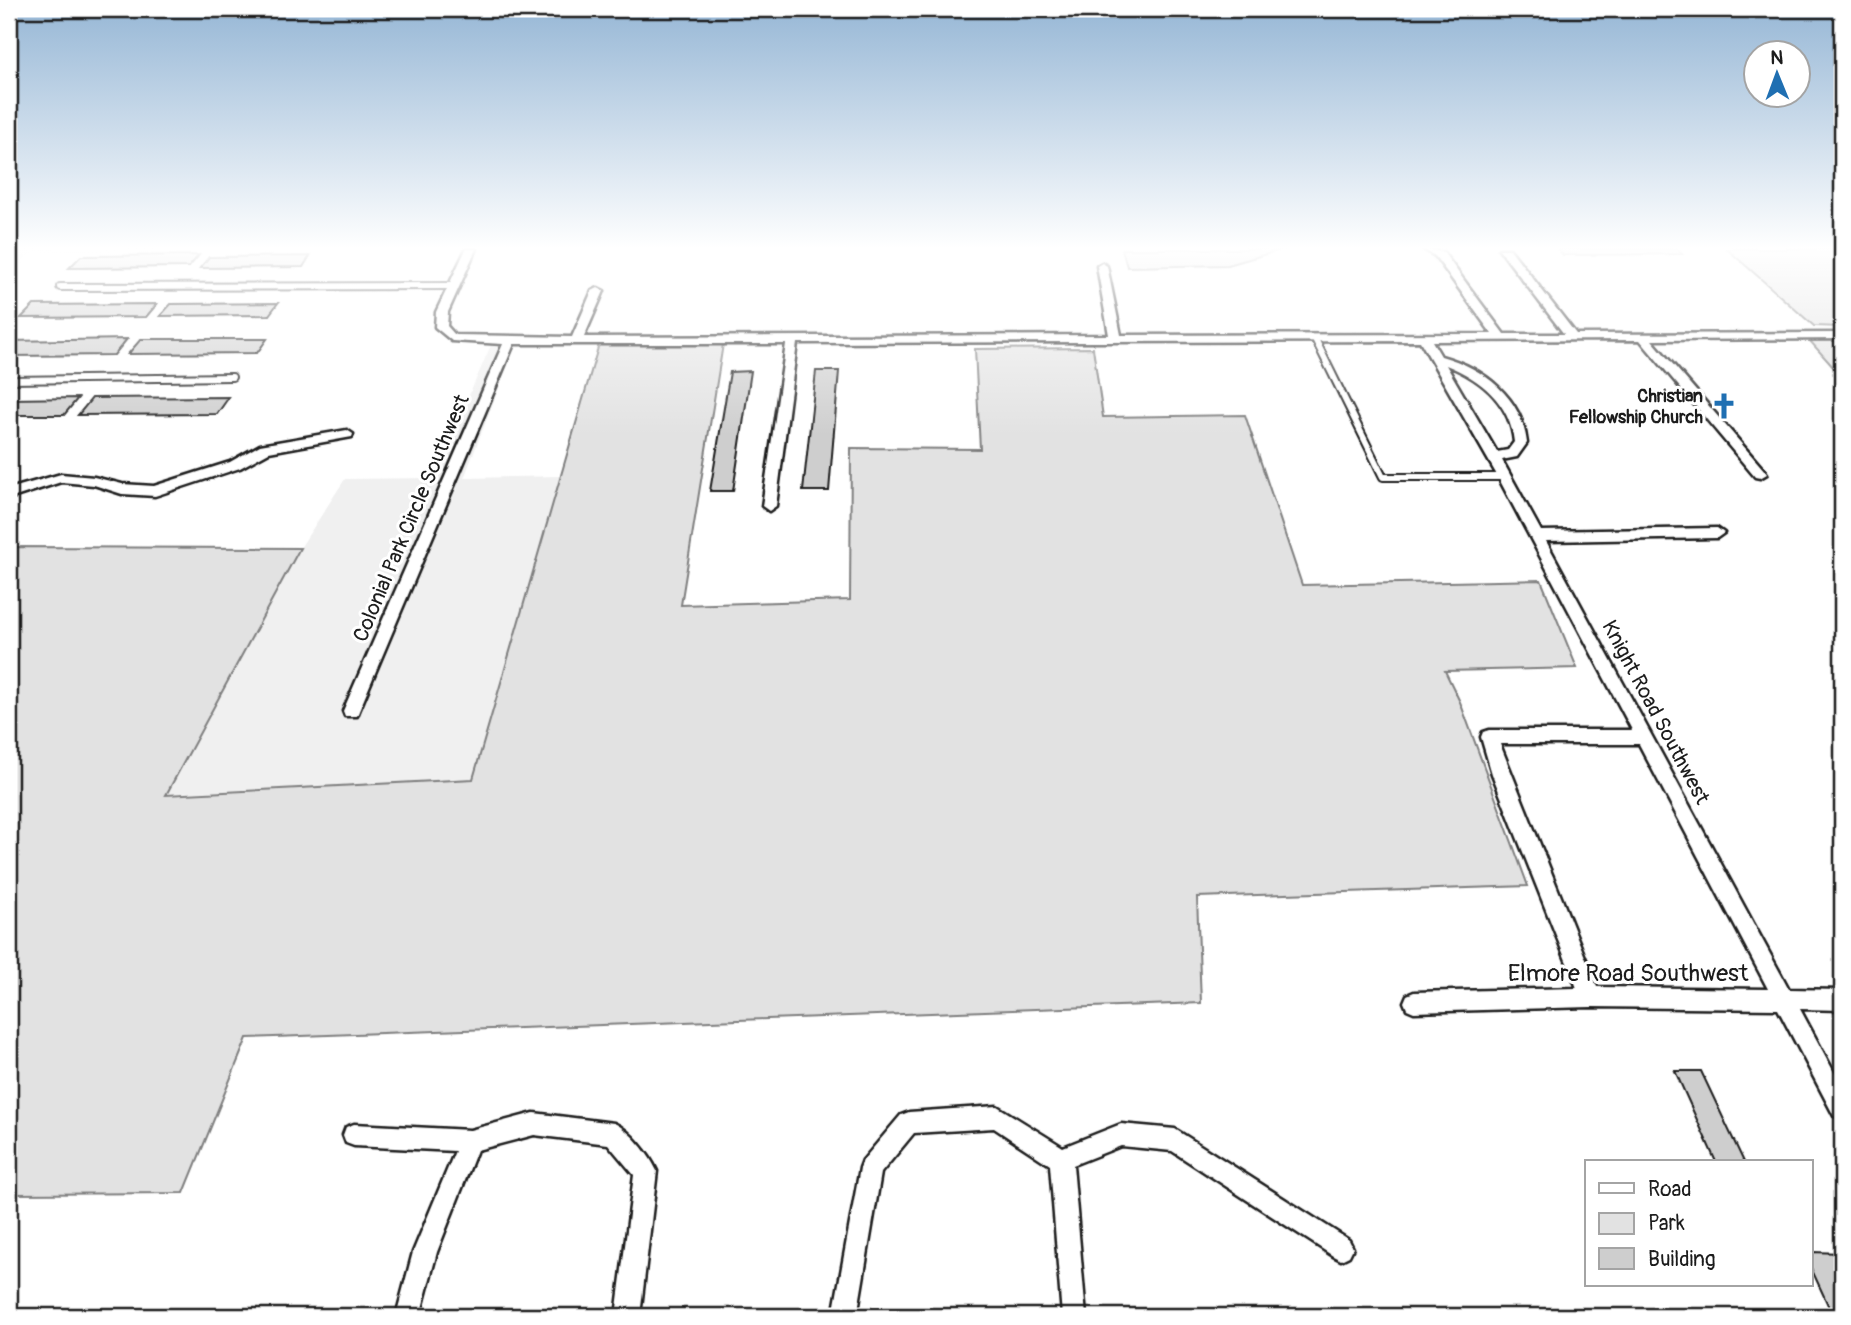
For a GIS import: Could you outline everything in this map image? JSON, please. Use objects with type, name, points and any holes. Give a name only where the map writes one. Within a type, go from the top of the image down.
[{"type":"street","points":[[444,311],[441,327],[452,338],[510,340],[1842,336]]},
{"type":"street","points":[[577,340],[589,311]]},
{"type":"street","points":[[1111,311],[1116,339]]},
{"type":"street","points":[[1481,311],[1501,338]]},
{"type":"street","points":[[1552,311],[1573,337]]},
{"type":"street","points":[[1643,337],[1760,474]]},
{"type":"street","name":"Knight Road Southwest","points":[[1425,339],[1505,477],[1842,1108]]},
{"type":"street","name":"Colonial Park Circle Southwest","points":[[351,711],[510,340]]},
{"type":"street","points":[[769,506],[792,340]]},
{"type":"street","points":[[1437,359],[1458,364],[1480,377],[1498,394],[1517,421],[1521,443],[1512,454],[1494,457]]},
{"type":"street","points":[[9,494],[61,478],[94,481],[122,489],[155,491],[235,465],[265,448],[347,434]]},
{"type":"street","points":[[1536,536],[1717,533]]},
{"type":"street","points":[[1591,997],[1501,774],[1489,737],[1643,737]]},
{"type":"street","name":"Elmore Road Southwest","points":[[1414,1002],[1591,997],[1842,1000]]},
{"type":"street","points":[[845,1316],[871,1168],[909,1124],[997,1117],[1061,1159]]},
{"type":"street","points":[[354,1135],[470,1141],[534,1124],[614,1134],[646,1171],[628,1316]]},
{"type":"street","points":[[1061,1159],[1121,1135],[1175,1140],[1341,1248]]},
{"type":"street","points":[[408,1316],[425,1252],[470,1141]]},
{"type":"street","points":[[1061,1159],[1074,1316]]},
{"type":"lane","points":[[1315,339],[1383,477],[1505,477]]},
{"type":"lane","points":[[9,380],[232,377]]},
{"type":"shaded area","points":[[516,344],[464,478],[562,476],[473,779],[165,795],[300,548],[345,479],[433,478],[491,345]]},
{"type":"green space","points":[[1797,311],[1842,311],[1842,327],[1814,326]]},
{"type":"green space","points":[[1810,341],[1842,341],[1842,377]]},
{"type":"green space","points":[[599,344],[723,344],[681,605],[850,600],[851,448],[980,449],[975,349],[1093,348],[1103,417],[1245,415],[1302,585],[1541,580],[1577,668],[1445,671],[1460,702],[1528,886],[1197,897],[1201,1003],[247,1038],[184,1193],[9,1194],[9,547],[300,548],[166,795],[473,779]]},
{"type":"building","points":[[28,311],[151,311],[146,317],[21,318]]},
{"type":"building","points":[[165,311],[272,311],[269,315],[160,316]]},
{"type":"building","points":[[127,339],[114,355],[9,356],[9,341]]},
{"type":"building","points":[[141,339],[267,339],[257,353],[128,354]]},
{"type":"building","points":[[751,371],[733,491],[710,491],[730,372]]},
{"type":"building","points":[[816,371],[839,371],[829,491],[803,491]]},
{"type":"building","points":[[229,397],[217,414],[78,415],[92,398]]},
{"type":"building","points":[[78,398],[64,415],[9,415],[9,399]]},
{"type":"building","points":[[1675,1071],[1701,1071],[1743,1160],[1715,1160]]},
{"type":"building","points":[[1812,1252],[1842,1253],[1842,1316],[1833,1316],[1812,1270]]},
{"type":"place","name":"Christian Fellowship Church","points":[[1724,406]]}]
